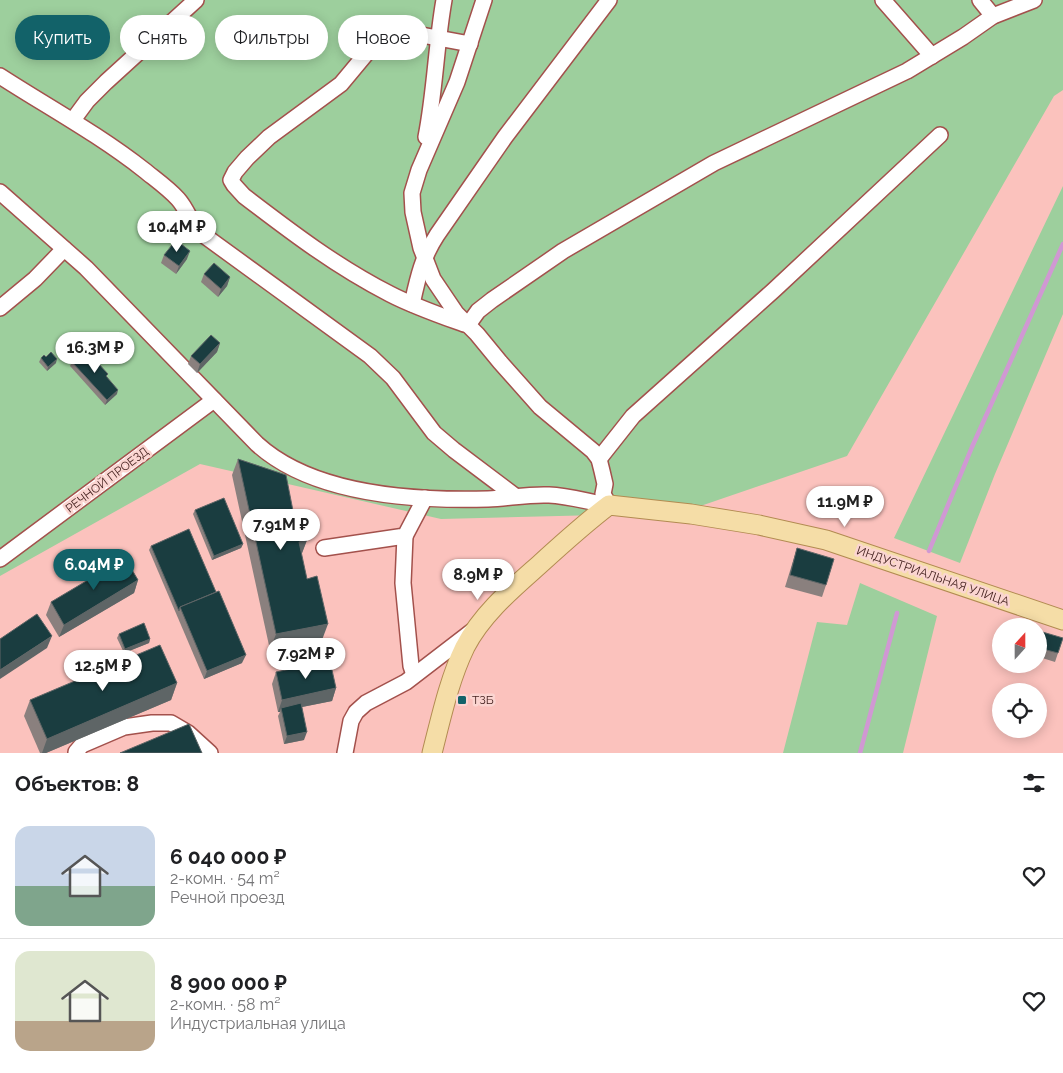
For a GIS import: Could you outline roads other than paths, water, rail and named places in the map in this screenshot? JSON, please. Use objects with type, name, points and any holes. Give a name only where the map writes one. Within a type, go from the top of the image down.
[{"type":"main road","name":"ИНДУСТРИАЛЬНАЯ УЛИЦА","points":[[609,505],[691,514],[759,525],[826,540],[1063,620]]},
{"type":"main road","points":[[432,753],[457,666],[478,626],[504,597],[584,524],[609,505]]},
{"type":"street","points":[[73,120],[87,101],[106,82],[196,0]]},
{"type":"street","points":[[444,0],[438,37],[430,119],[412,193],[413,212],[424,258],[433,279],[448,302],[468,326],[540,407],[593,451],[599,459],[604,494],[609,505]]},
{"type":"street","points":[[419,170],[457,82],[484,0]]},
{"type":"street","points":[[412,304],[424,258],[436,235],[505,137],[609,0]]},
{"type":"street","points":[[883,0],[932,56]]},
{"type":"street","points":[[980,0],[993,16]]},
{"type":"street","points":[[468,326],[478,312],[492,300],[556,256],[714,163],[907,71],[993,16],[1034,0]]},
{"type":"street","points":[[468,326],[389,294],[319,252],[244,196],[231,180],[247,158],[269,137],[341,84],[366,56],[380,36],[400,31],[470,44]]},
{"type":"street","points":[[0,76],[73,120],[129,158],[168,189],[186,210],[190,221],[198,231],[370,356],[393,378],[434,432],[454,450],[515,496]]},
{"type":"street","points":[[599,459],[633,416],[774,290],[940,135]]},
{"type":"street","points":[[0,192],[86,268],[269,455],[295,470],[316,478],[365,490],[425,498],[490,499],[550,495],[609,505]]},
{"type":"street","points":[[0,308],[35,279],[64,249]]},
{"type":"street","name":"РЕЧНОЙ ПРОЕЗД","points":[[0,559],[214,400]]},
{"type":"street","points":[[414,676],[404,583],[406,536],[425,498]]},
{"type":"street","points":[[324,548],[406,536]]},
{"type":"street","points":[[345,753],[351,721],[356,712],[366,703],[406,682],[478,626]]},
{"type":"street","points":[[76,752],[82,744],[124,728],[171,722],[188,733],[210,753]]},
{"type":"waterway","points":[[929,551],[972,447],[1063,244]]},
{"type":"waterway","points":[[860,753],[897,613]]},
{"type":"place","name":"ТЗБ","points":[[462,700]]}]
